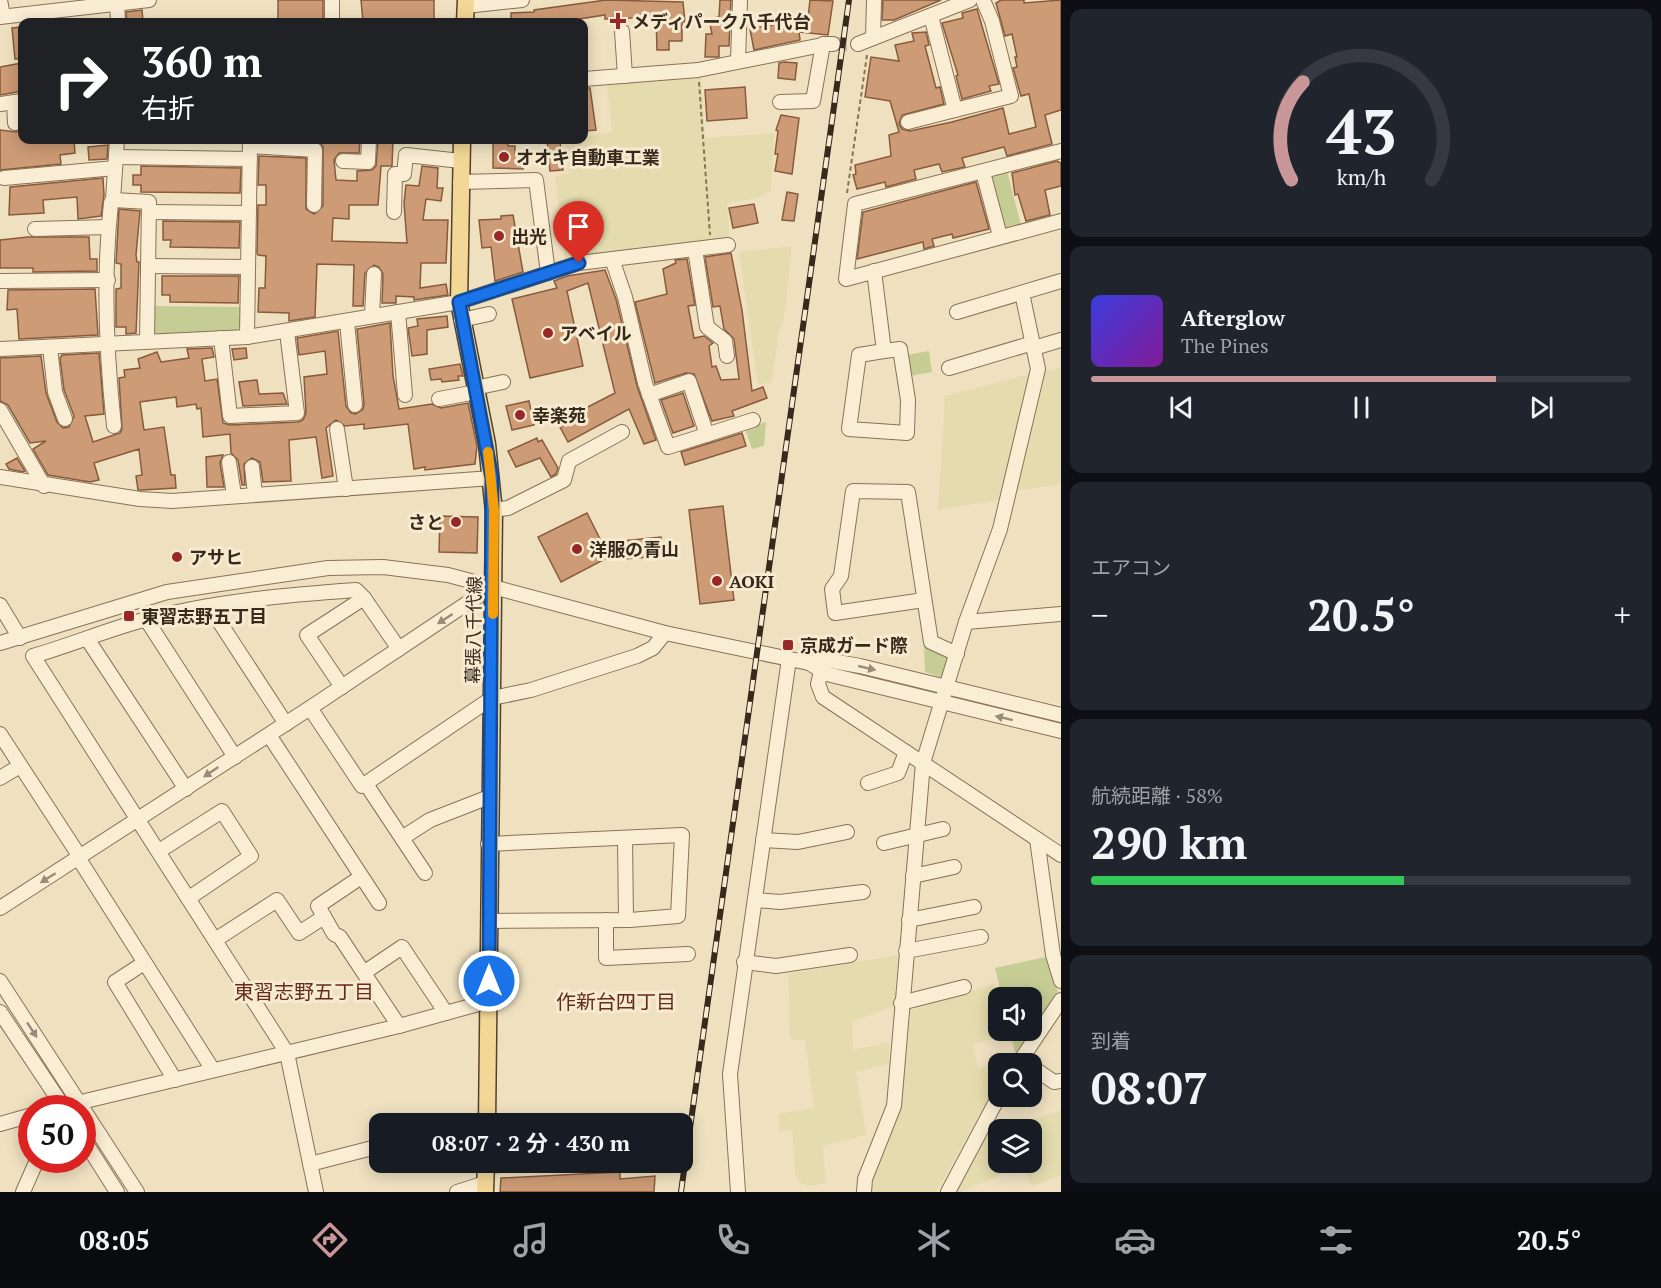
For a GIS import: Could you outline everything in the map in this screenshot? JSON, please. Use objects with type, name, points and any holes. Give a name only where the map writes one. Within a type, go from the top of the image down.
[{"type":"main road","name":"幕張八千代線","points":[[462,144],[459,302],[492,478],[494,510],[488,844],[487,1113]]},
{"type":"main road","points":[[485,1188],[486,1173]]},
{"type":"street","points":[[0,0],[2,17],[149,0]]},
{"type":"street","points":[[332,0],[332,18]]},
{"type":"street","points":[[466,9],[522,0]]},
{"type":"street","points":[[738,62],[740,0]]},
{"type":"street","points":[[867,41],[874,0]]},
{"type":"street","points":[[908,122],[1011,96],[992,21],[983,0]]},
{"type":"street","points":[[119,18],[124,2]]},
{"type":"street","points":[[867,41],[962,2]]},
{"type":"street","points":[[931,16],[955,110]]},
{"type":"street","points":[[621,31],[625,76]]},
{"type":"street","points":[[588,79],[698,70],[828,44],[813,101],[780,102]]},
{"type":"street","points":[[12,102],[15,123]]},
{"type":"street","points":[[114,426],[106,344],[108,227],[113,200],[117,144]]},
{"type":"street","points":[[343,161],[368,162],[369,144]]},
{"type":"street","points":[[247,337],[250,148]]},
{"type":"street","points":[[4,178],[250,148],[315,150],[314,205]]},
{"type":"street","points":[[1061,151],[855,204],[846,279],[1061,221]]},
{"type":"street","points":[[394,212],[395,174],[404,174],[406,155],[461,161]]},
{"type":"street","points":[[983,172],[1000,236]]},
{"type":"street","points":[[460,182],[536,180],[548,273]]},
{"type":"street","points":[[113,200],[149,202],[147,340]]},
{"type":"street","points":[[148,212],[249,213]]},
{"type":"street","points":[[35,229],[108,227]]},
{"type":"street","points":[[0,349],[147,340],[247,337],[287,332],[372,315],[459,302],[579,263],[728,245]]},
{"type":"street","points":[[695,249],[707,327],[725,341],[727,356]]},
{"type":"street","points":[[612,259],[625,297],[649,395],[668,447],[753,420]]},
{"type":"street","points":[[148,266],[248,267]]},
{"type":"street","points":[[874,272],[884,351]]},
{"type":"street","points":[[372,315],[374,274]]},
{"type":"street","points":[[0,281],[108,280]]},
{"type":"street","points":[[957,312],[1061,281]]},
{"type":"street","points":[[864,1192],[865,1179],[894,1106],[923,763],[966,622],[1000,529],[1038,369],[1022,293]]},
{"type":"street","points":[[398,312],[405,394]]},
{"type":"street","points":[[461,320],[489,314]]},
{"type":"street","points":[[347,321],[355,405]]},
{"type":"street","points":[[221,338],[230,416],[297,413],[287,332]]},
{"type":"street","points":[[949,368],[1033,345],[1061,340]]},
{"type":"street","points":[[50,347],[56,392],[65,419]]},
{"type":"street","points":[[900,349],[908,400],[907,433],[849,429],[859,355],[884,351],[900,349]]},
{"type":"street","points":[[649,395],[689,381],[707,435]]},
{"type":"street","points":[[439,399],[503,382]]},
{"type":"street","points":[[0,410],[44,486]]},
{"type":"street","points":[[337,429],[346,489]]},
{"type":"street","points":[[494,510],[508,508],[564,480],[569,461],[622,432]]},
{"type":"street","points":[[229,462],[234,495]]},
{"type":"street","points":[[252,466],[255,494]]},
{"type":"street","points":[[0,477],[44,486],[172,501],[492,478]]},
{"type":"street","points":[[924,600],[835,613],[832,589],[842,576],[853,491],[908,492],[931,642],[957,654]]},
{"type":"street","points":[[0,643],[167,592],[328,568],[383,567],[448,574],[665,633],[789,659],[815,667],[826,674],[1061,731]]},
{"type":"street","points":[[0,908],[286,724],[493,586]]},
{"type":"street","points":[[316,1192],[287,1053],[33,656],[88,640],[146,619],[209,606],[255,598],[356,590],[399,649]]},
{"type":"street","points":[[342,687],[306,635],[364,598]]},
{"type":"street","points":[[0,605],[20,638]]},
{"type":"street","points":[[209,606],[286,724]]},
{"type":"street","points":[[966,622],[1061,614]]},
{"type":"street","points":[[146,619],[234,757]]},
{"type":"street","points":[[310,708],[362,786],[492,698],[531,690],[637,656],[653,648],[665,633]]},
{"type":"street","points":[[88,640],[186,789]]},
{"type":"street","points":[[738,1192],[730,1074],[744,962],[756,900],[789,659]]},
{"type":"street","points":[[815,667],[827,660],[1061,715]]},
{"type":"street","points":[[815,667],[818,684],[824,697],[1061,855]]},
{"type":"street","points":[[0,734],[213,1070]]},
{"type":"street","points":[[269,735],[380,903]]},
{"type":"street","points":[[868,783],[898,773],[906,752]]},
{"type":"street","points":[[0,778],[20,766]]},
{"type":"street","points":[[366,784],[425,873]]},
{"type":"street","points":[[402,838],[430,820],[489,797]]},
{"type":"street","points":[[159,851],[222,811],[228,820],[250,856],[189,898]]},
{"type":"street","points":[[884,843],[943,829]]},
{"type":"street","points":[[763,840],[798,842],[847,832]]},
{"type":"street","points":[[488,844],[682,836],[678,916],[626,920],[489,921]]},
{"type":"street","points":[[626,838],[626,920]]},
{"type":"street","points":[[1037,839],[1053,955],[1061,981]]},
{"type":"street","points":[[913,876],[954,867]]},
{"type":"street","points":[[361,877],[318,906],[365,972],[399,1026]]},
{"type":"street","points":[[756,900],[780,902],[863,892]]},
{"type":"street","points":[[215,940],[277,900],[300,933],[324,917]]},
{"type":"street","points":[[909,920],[974,907]]},
{"type":"street","points":[[606,920],[606,958],[688,954]]},
{"type":"street","points":[[906,951],[981,937]]},
{"type":"street","points":[[365,972],[402,947],[446,1013]]},
{"type":"street","points":[[744,962],[776,966],[850,956]]},
{"type":"street","points":[[144,963],[115,982],[175,1080]]},
{"type":"street","points":[[0,981],[74,1095]]},
{"type":"street","points":[[901,1003],[964,987]]},
{"type":"street","points":[[1030,1053],[1061,1000]]},
{"type":"street","points":[[96,1100],[399,1026],[489,1001]]},
{"type":"street","points":[[0,1012],[53,1095]]},
{"type":"street","points":[[1042,1074],[1054,1082],[1061,1081]]},
{"type":"street","points":[[948,1192],[993,1107]]},
{"type":"street","points":[[0,1124],[18,1119]]},
{"type":"street","points":[[96,1129],[136,1192]]},
{"type":"street","points":[[310,1164],[369,1149]]},
{"type":"street","points":[[96,1159],[117,1192]]},
{"type":"street","points":[[24,1192],[32,1173]]},
{"type":"street","points":[[457,1192],[485,1188]]},
{"type":"path","points":[[847,196],[867,41]]},
{"type":"path","points":[[698,70],[710,247]]},
{"type":"shaded area","points":[[701,75],[705,138],[774,133],[771,191],[758,198],[727,203],[730,238],[565,263],[555,176],[569,174],[565,144],[588,144],[588,135],[612,132],[607,84]]},
{"type":"shaded area","points":[[792,246],[785,314],[779,333],[772,382],[758,385],[739,252]]},
{"type":"shaded area","points":[[1061,367],[1061,484],[1016,491],[1046,371]]},
{"type":"shaded area","points":[[1030,374],[999,500],[938,510],[945,396]]},
{"type":"shaded area","points":[[898,955],[894,1006],[852,1022],[853,1050],[889,1042],[889,1064],[856,1072],[866,1135],[823,1146],[826,1184],[807,1186],[796,1179],[792,1130],[779,1131],[779,1114],[814,1108],[805,1040],[790,1039],[788,974]]},
{"type":"shaded area","points":[[994,984],[994,987],[988,987],[988,1040],[973,1044],[978,1068],[988,1066],[988,1100],[936,1192],[871,1192],[872,1181],[900,1107],[911,1010]]},
{"type":"shaded area","points":[[1061,1110],[1061,1176],[1032,1186],[1026,1173],[1042,1173],[1042,1119],[1034,1119]]},
{"type":"shaded area","points":[[988,1135],[988,1173],[1004,1173],[961,1192],[953,1192],[982,1137]]},
{"type":"green space","points":[[1007,171],[1021,225],[1004,229],[989,178],[992,174]]},
{"type":"green space","points":[[152,306],[241,307],[241,325],[235,333],[152,337]]},
{"type":"green space","points":[[929,351],[932,372],[910,376],[907,355]]},
{"type":"green space","points":[[766,422],[764,446],[752,449],[745,429]]},
{"type":"green space","points":[[924,646],[945,655],[948,660],[946,673],[940,677],[925,672]]},
{"type":"green space","points":[[1050,956],[1059,998],[1042,1021],[1042,987],[1000,987],[995,968]]},
{"type":"green space","points":[[1012,1041],[1028,1041],[1019,1053],[1015,1053]]},
{"type":"building","points":[[278,0],[323,0],[323,18],[278,18]]},
{"type":"building","points":[[361,0],[434,0],[434,18],[363,18]]},
{"type":"building","points":[[606,0],[683,2],[685,22],[682,22],[682,41],[669,41],[669,50],[657,50],[656,17],[605,19],[605,15],[586,18],[511,18],[511,13],[534,12],[534,10]]},
{"type":"building","points":[[720,0],[731,0],[729,46],[719,46],[719,57],[705,57],[706,34],[712,34],[709,19],[719,17]]},
{"type":"building","points":[[810,0],[833,1],[828,35],[799,32],[800,40],[754,50],[750,29],[808,18]]},
{"type":"building","points":[[883,0],[941,0],[894,20],[882,20]]},
{"type":"building","points":[[1001,0],[1024,0],[1024,3],[1061,0],[1061,110],[1045,115],[1052,144],[1007,156],[1004,147],[962,158],[965,167],[942,172],[939,164],[914,170],[916,179],[886,187],[885,182],[857,189],[853,175],[856,174],[855,165],[891,156],[889,135],[899,132],[890,101],[865,97],[871,57],[899,61],[895,45],[914,41],[912,33],[926,32],[929,45],[925,46],[936,88],[940,87],[944,104],[902,115],[899,124],[902,129],[910,131],[1003,108],[1009,134],[1036,127],[1029,94],[1021,96],[1013,68],[1017,67],[1015,57],[1017,57],[1012,34],[1005,36],[996,3]]},
{"type":"building","points":[[977,9],[999,84],[989,86],[991,91],[962,99],[956,76],[958,75],[942,23],[963,18],[962,13]]},
{"type":"building","points":[[142,10],[143,18],[127,18],[126,12]]},
{"type":"building","points":[[18,27],[18,59],[15,59],[12,28]]},
{"type":"building","points":[[779,63],[797,63],[795,80],[778,78]]},
{"type":"building","points":[[18,64],[18,92],[0,95],[0,67]]},
{"type":"building","points":[[745,87],[747,118],[707,121],[705,90]]},
{"type":"building","points":[[588,88],[590,88],[596,130],[588,131]]},
{"type":"building","points":[[781,115],[799,118],[792,174],[775,171],[778,154],[775,154],[778,131],[776,130]]},
{"type":"building","points":[[0,130],[18,131],[18,144],[74,144],[75,153],[60,155],[61,164],[0,170]]},
{"type":"building","points":[[320,144],[360,144],[359,153],[339,153],[334,160],[336,180],[357,181],[357,171],[372,170],[376,166],[378,144],[393,144],[392,166],[381,166],[378,205],[349,205],[349,219],[333,218],[332,241],[407,243],[404,203],[406,185],[419,186],[422,166],[438,168],[437,188],[443,188],[441,201],[426,199],[423,220],[448,220],[446,263],[421,263],[420,288],[446,284],[448,295],[414,300],[414,297],[396,296],[396,303],[382,303],[383,274],[379,267],[374,265],[365,273],[363,306],[353,306],[354,265],[317,264],[315,317],[289,321],[289,313],[258,312],[259,288],[265,288],[266,256],[257,253],[258,205],[266,205],[266,185],[258,185],[259,156],[306,158],[306,209],[314,214],[323,206],[323,146]]},
{"type":"building","name":"オオキ自動車工業","points":[[493,144],[515,146],[515,153],[523,153],[523,169],[493,168]]},
{"type":"building","points":[[547,144],[560,144],[563,170],[550,171]]},
{"type":"building","points":[[108,145],[107,159],[89,160],[88,147]]},
{"type":"building","points":[[1057,161],[1061,163],[1061,186],[1045,190],[1050,215],[1026,221],[1018,194],[1015,195],[1012,173]]},
{"type":"building","points":[[141,166],[241,168],[240,193],[141,192],[141,185],[133,185],[133,175],[141,175]]},
{"type":"building","points":[[103,178],[104,195],[101,216],[78,219],[77,197],[43,200],[44,213],[9,215],[10,187]]},
{"type":"building","points":[[976,182],[989,229],[953,238],[952,234],[932,239],[934,246],[924,249],[923,242],[857,259],[863,212]]},
{"type":"building","points":[[787,192],[798,194],[794,221],[782,220]]},
{"type":"building","points":[[754,204],[758,223],[733,228],[729,208]]},
{"type":"building","points":[[119,209],[140,211],[136,255],[137,262],[139,262],[136,333],[126,334],[126,327],[116,327],[116,289],[121,288],[121,264],[116,263]]},
{"type":"building","points":[[513,215],[523,272],[495,281],[491,247],[482,248],[479,220],[501,219],[501,216]]},
{"type":"building","points":[[163,221],[240,222],[239,248],[170,247],[171,240],[163,240]]},
{"type":"building","points":[[28,237],[89,237],[90,259],[97,259],[97,271],[33,272],[33,268],[0,268],[0,240]]},
{"type":"building","points":[[731,253],[742,310],[752,391],[763,387],[767,398],[732,411],[734,416],[712,421],[694,374],[686,373],[655,383],[635,302],[667,294],[663,269],[676,263],[675,260],[687,259],[695,305],[688,306],[694,338],[704,336],[713,343],[709,346],[712,367],[716,366],[721,380],[739,379],[734,339],[724,329],[720,306],[713,307],[705,257]]},
{"type":"building","points":[[605,270],[616,299],[637,386],[656,440],[644,444],[629,409],[568,442],[560,427],[574,420],[572,415],[615,393],[588,283],[567,291],[583,366],[530,378],[512,299],[557,288],[554,281],[567,276]]},
{"type":"building","points":[[162,276],[239,276],[238,303],[170,302],[170,295],[162,295]]},
{"type":"building","points":[[95,289],[98,335],[19,339],[17,309],[7,310],[8,290]]},
{"type":"building","points":[[447,316],[448,327],[427,330],[427,354],[412,356],[408,328],[418,326],[417,319]]},
{"type":"building","points":[[390,323],[393,376],[399,409],[432,404],[441,408],[468,403],[477,446],[475,464],[425,470],[425,467],[414,469],[408,424],[364,429],[364,424],[345,426],[336,420],[326,428],[333,476],[322,478],[316,437],[289,440],[291,481],[263,482],[260,462],[252,458],[244,464],[245,485],[242,485],[238,460],[231,453],[230,434],[203,437],[201,408],[197,409],[196,404],[177,407],[176,397],[140,402],[144,430],[164,427],[171,475],[175,475],[176,488],[138,490],[136,476],[142,475],[139,449],[94,463],[99,480],[90,482],[48,475],[33,449],[46,441],[30,443],[8,405],[0,401],[0,358],[41,356],[46,393],[57,422],[63,428],[69,427],[74,416],[64,390],[60,358],[62,355],[99,353],[104,414],[85,416],[93,442],[120,433],[122,429],[119,378],[125,377],[124,370],[140,368],[138,359],[157,352],[161,362],[189,358],[187,349],[212,348],[214,357],[202,359],[205,381],[217,379],[223,423],[230,425],[298,422],[303,420],[306,413],[304,377],[327,374],[325,351],[299,355],[297,338],[338,331],[346,406],[351,413],[356,414],[363,409],[364,404],[357,329]]},
{"type":"building","points":[[246,348],[247,358],[234,360],[232,349]]},
{"type":"building","points":[[460,364],[463,376],[458,376],[459,380],[442,382],[441,379],[431,380],[429,369]]},
{"type":"building","points":[[257,380],[259,394],[283,393],[287,404],[243,406],[239,382]]},
{"type":"building","points":[[683,393],[694,426],[673,433],[661,400]]},
{"type":"building","name":"幸楽苑","points":[[529,401],[534,425],[512,430],[506,406]]},
{"type":"building","points":[[742,433],[746,446],[685,465],[681,452]]},
{"type":"building","points":[[537,438],[538,442],[542,440],[558,468],[556,474],[551,477],[540,458],[516,467],[508,451]]},
{"type":"building","points":[[223,455],[220,463],[224,487],[207,487],[206,457]]},
{"type":"building","points":[[17,458],[25,471],[9,469],[6,464]]},
{"type":"building","points":[[723,506],[734,600],[700,604],[689,510]]},
{"type":"building","points":[[587,513],[609,557],[561,582],[538,537]]},
{"type":"building","points":[[440,516],[478,517],[477,553],[439,552]]},
{"type":"building","points":[[661,537],[663,556],[624,559],[622,541]]},
{"type":"building","points":[[600,1173],[620,1173],[620,1179],[655,1176],[654,1192],[500,1192],[501,1178]]},
{"type":"tunnel","points":[[833,44],[858,44]]},
{"type":"railway","points":[[681,1192],[849,0]]},
{"type":"slow traffic","points":[[488,452],[494,510],[493,614]]},
{"type":"place","name":"メディパーク八千代台","points":[[618,21]]},
{"type":"place","name":"オオキ自動車工業","points":[[504,157]]},
{"type":"place","name":"出光","points":[[499,236]]},
{"type":"place","name":"アベイル","points":[[548,333]]},
{"type":"place","name":"幸楽苑","points":[[520,415]]},
{"type":"place","name":"さと","points":[[456,522]]},
{"type":"place","name":"洋服の青山","points":[[577,549]]},
{"type":"place","name":"アサヒ","points":[[177,557]]},
{"type":"place","name":"AOKI","points":[[717,581]]},
{"type":"place","name":"東習志野五丁目","points":[[129,616]]},
{"type":"place","name":"京成ガード際","points":[[788,645]]},
{"type":"district","name":"東習志野五丁目","points":[[304,991]]},
{"type":"district","name":"作新台四丁目","points":[[616,1001]]},
{"type":"route","points":[[489,981],[489,797],[494,512],[487,444],[459,302],[579,263]]}]
